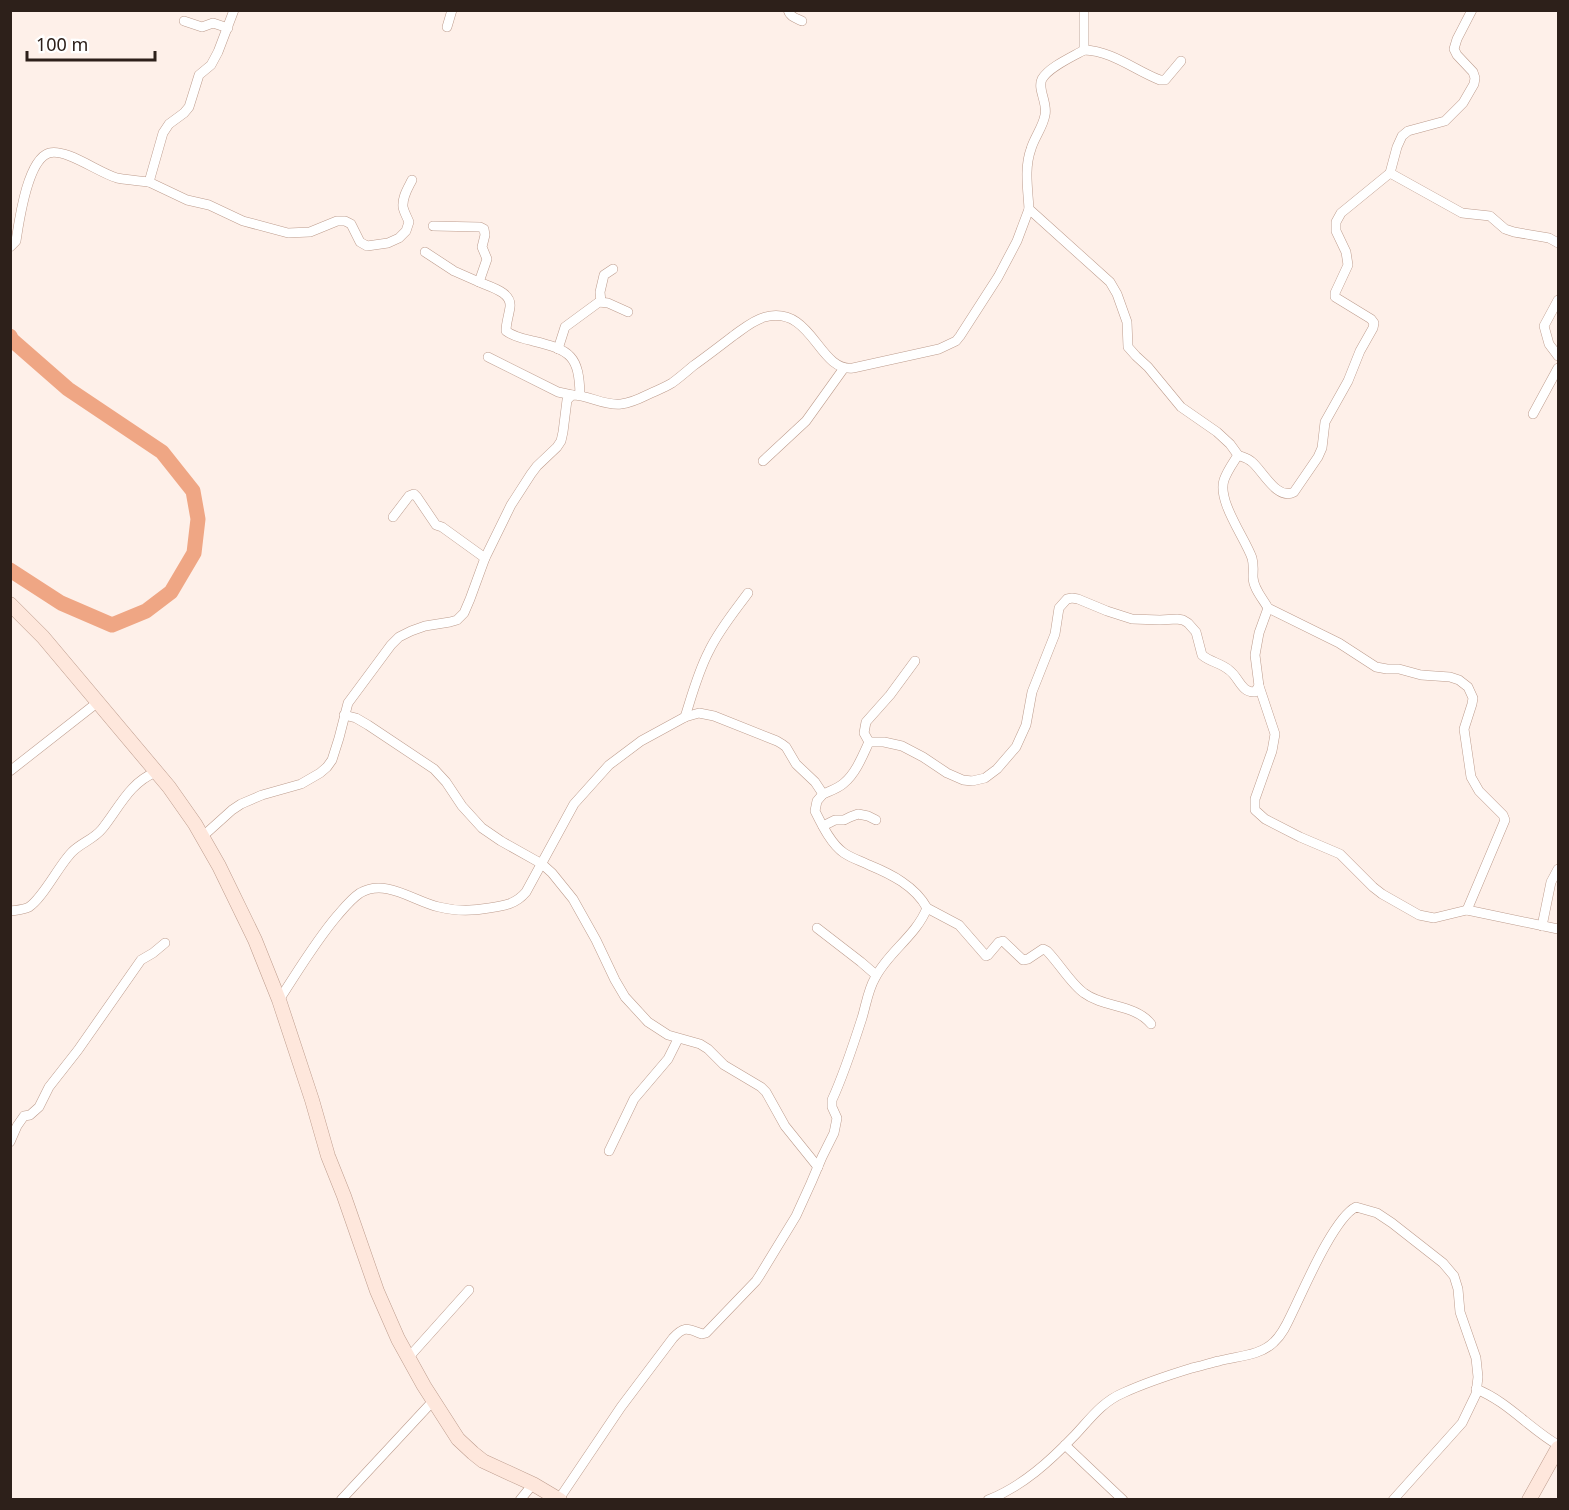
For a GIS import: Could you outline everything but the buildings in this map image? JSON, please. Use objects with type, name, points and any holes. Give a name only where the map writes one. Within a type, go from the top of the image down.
[{"type":"street","points":[[149,182],[164,133],[169,124],[189,107],[199,75],[211,65],[222,46],[234,10]]},
{"type":"street","points":[[447,27],[452,10]]},
{"type":"street","points":[[788,10],[802,21]]},
{"type":"street","points":[[1084,10],[1084,50]]},
{"type":"street","points":[[1029,209],[1110,282],[1127,322],[1128,347],[1181,407],[1217,432],[1238,455],[1252,462],[1276,488],[1290,494],[1294,492],[1322,448],[1325,422],[1348,381],[1374,323],[1335,297],[1348,264],[1346,252],[1336,231],[1336,222],[1341,213],[1390,173],[1397,147],[1408,130],[1445,121],[1463,103],[1475,78],[1473,72],[1454,49],[1472,10]]},
{"type":"street","points":[[184,21],[202,27],[211,23],[228,28]]},
{"type":"street","points":[[488,357],[558,392],[606,404],[618,404],[641,398],[672,383],[748,325],[765,317],[791,318],[809,333],[832,361],[844,368],[939,349],[956,341],[998,277],[1017,240],[1029,209],[1027,167],[1030,150],[1045,115],[1040,84],[1043,77],[1049,70],[1084,50],[1097,50],[1160,80],[1165,80],[1181,61]]},
{"type":"street","points":[[10,247],[16,241],[26,189],[33,172],[49,153],[64,154],[116,178],[149,182],[187,200],[209,205],[243,221],[288,233],[310,232],[337,221],[345,221],[351,224],[360,242],[372,246],[395,240],[406,231],[409,222],[403,204],[412,180]]},
{"type":"street","points":[[1390,173],[1462,213],[1490,216],[1505,229],[1549,238],[1558,243]]},
{"type":"street","points":[[433,226],[484,230],[482,247],[487,260],[479,282]]},
{"type":"street","points":[[202,837],[241,804],[256,797],[301,784],[321,773],[332,760],[348,703],[391,645],[399,637],[425,626],[450,622],[461,617],[467,608],[485,558],[511,505],[537,466],[561,441],[567,400],[576,395],[580,377],[576,364],[558,349],[508,332],[506,327],[511,305],[509,298],[503,293],[454,271],[424,252]]},
{"type":"street","points":[[601,302],[600,292],[604,275],[613,269]]},
{"type":"street","points":[[1558,300],[1544,326],[1549,344],[1558,356]]},
{"type":"street","points":[[558,349],[566,327],[601,302]]},
{"type":"street","points":[[601,302],[628,312]]},
{"type":"street","points":[[764,461],[806,421],[844,368]]},
{"type":"street","points":[[1533,414],[1558,368]]},
{"type":"street","points":[[1238,455],[1224,479],[1224,497],[1252,558],[1255,586],[1268,608],[1339,644],[1376,668],[1450,677],[1468,687],[1473,698],[1464,729],[1471,777],[1505,820],[1467,910]]},
{"type":"street","points":[[393,517],[409,496],[414,494],[436,525],[442,526],[485,558]]},
{"type":"street","points":[[685,717],[699,673],[709,651],[748,593]]},
{"type":"street","points":[[869,742],[884,742],[902,747],[963,780],[972,781],[985,778],[1013,753],[1022,735],[1032,692],[1055,634],[1059,608],[1067,599],[1072,598],[1132,619],[1183,620],[1196,632],[1202,655],[1228,669],[1249,692],[1255,692],[1259,686]]},
{"type":"street","points":[[10,604],[43,637],[186,810],[238,904],[279,1000],[328,1156],[383,1306],[398,1339],[433,1401],[458,1439],[473,1454],[560,1499],[621,1407],[676,1334],[685,1328],[704,1334],[756,1281],[796,1216],[834,1133],[837,1118],[832,1107],[832,1100],[850,1055],[872,983],[884,964],[920,921],[927,908]]},
{"type":"street","points":[[1268,608],[1255,649],[1259,686],[1275,734],[1272,751],[1255,799],[1255,810],[1258,814],[1300,837],[1341,854],[1372,887],[1419,915],[1434,918],[1467,910],[1558,928]]},
{"type":"street","points":[[869,742],[864,733],[866,722],[915,662]]},
{"type":"street","points":[[10,771],[98,702]]},
{"type":"street","points":[[279,1000],[325,930],[347,903],[360,893],[376,888],[387,888],[439,907],[475,910],[511,904],[521,898],[574,804],[609,765],[641,741],[685,717],[706,714],[777,741],[786,747],[796,764],[823,794]]},
{"type":"street","points":[[344,715],[356,718],[368,725],[434,770],[482,828],[542,864],[573,899],[625,997],[648,1022],[661,1032],[700,1044],[724,1065],[761,1087],[785,1126],[818,1167]]},
{"type":"street","points":[[869,742],[861,759],[844,783],[823,794],[817,801],[815,808],[823,826],[838,848],[845,854],[888,873],[907,885],[919,896],[927,908],[959,925],[986,956],[1001,942],[1006,942],[1023,960],[1042,949],[1047,951],[1086,995],[1141,1014],[1151,1024]]},
{"type":"street","points":[[10,911],[24,909],[33,904],[71,852],[100,831],[136,784],[156,772]]},
{"type":"street","points":[[823,826],[858,814],[876,820]]},
{"type":"street","points":[[1542,926],[1551,882],[1558,869]]},
{"type":"street","points":[[817,928],[876,975]]},
{"type":"street","points":[[10,1142],[24,1116],[39,1107],[49,1087],[141,960],[165,943]]},
{"type":"street","points":[[609,1151],[634,1099],[668,1059],[678,1039]]},
{"type":"street","points":[[988,1500],[1027,1479],[1047,1463],[1108,1401],[1123,1393],[1190,1369],[1253,1354],[1274,1343],[1286,1326],[1325,1246],[1348,1211],[1356,1207],[1377,1213],[1392,1223],[1443,1263],[1454,1276],[1460,1312],[1476,1358],[1478,1377],[1476,1389],[1471,1406],[1462,1423],[1393,1500]]},
{"type":"street","points":[[409,1358],[469,1290]]},
{"type":"street","points":[[1476,1389],[1496,1399],[1558,1447],[1528,1500]]},
{"type":"street","points":[[341,1500],[433,1401]]},
{"type":"street","points":[[1065,1445],[1123,1500]]},
{"type":"street","points":[[520,1500],[532,1484]]},
{"type":"waterway","points":[[10,336],[68,389],[162,452],[193,491],[198,519],[194,553],[171,592],[146,611],[112,625],[61,603],[10,570]]}]
